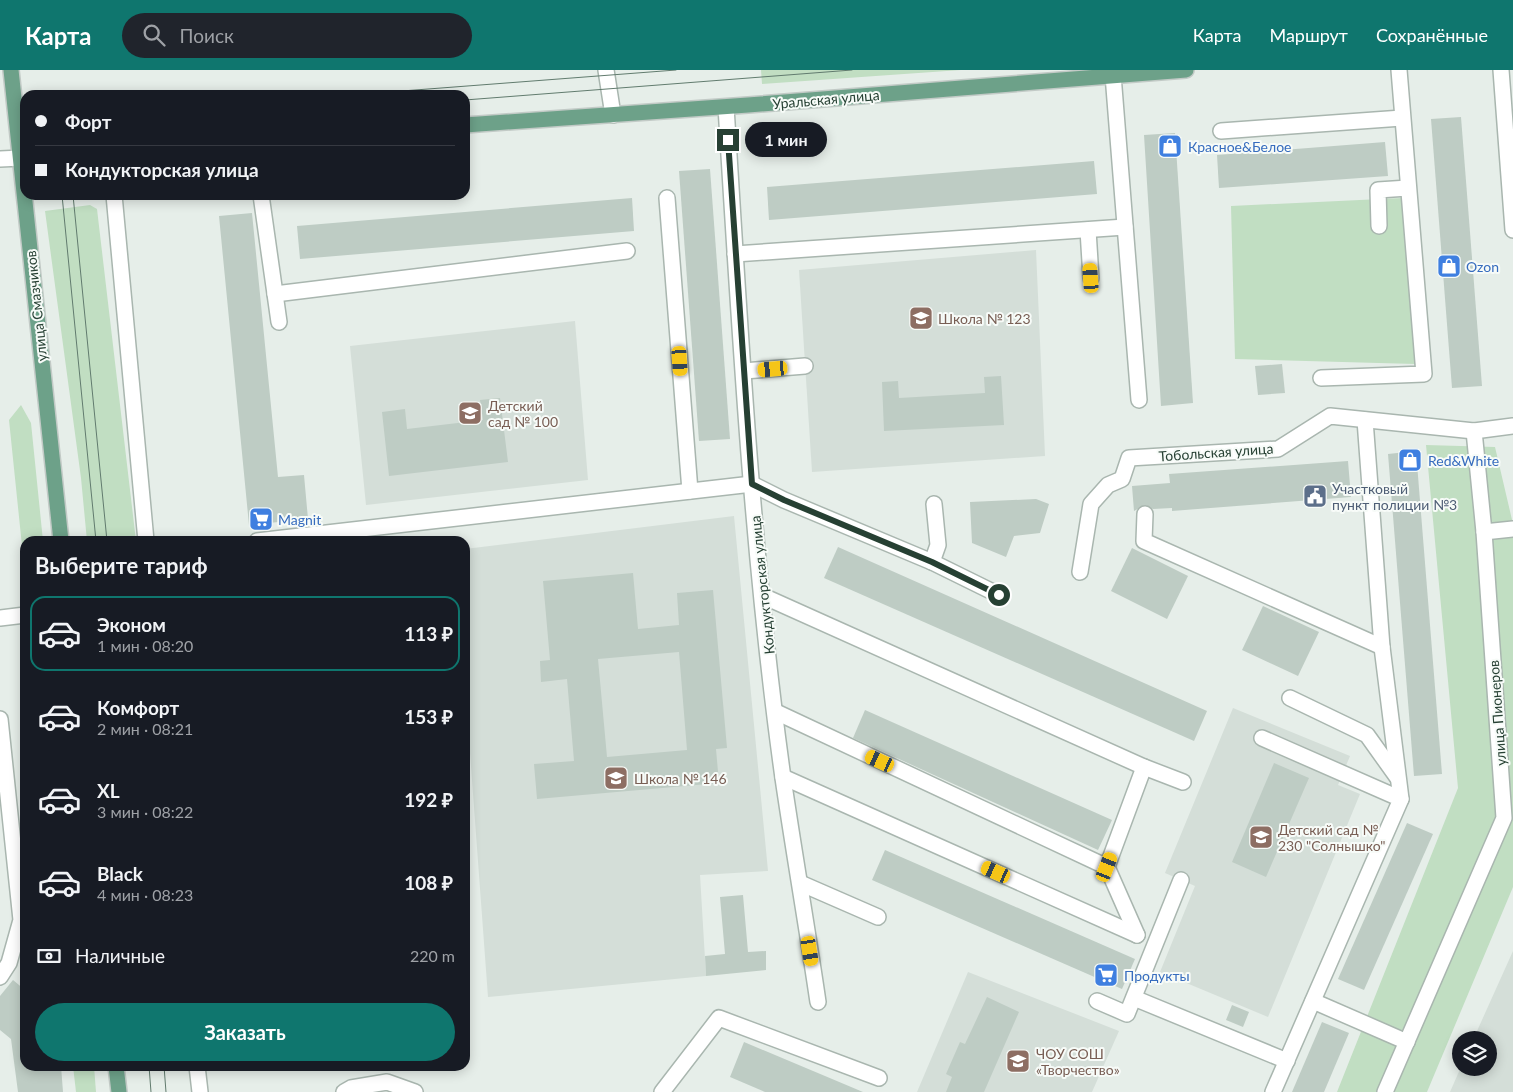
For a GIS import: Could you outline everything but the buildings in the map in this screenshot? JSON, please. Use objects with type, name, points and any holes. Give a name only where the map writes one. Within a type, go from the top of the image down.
[{"type":"main road","name":"улица Смазчиков","points":[[11,70],[20,136]]},
{"type":"main road","name":"Уральская улица","points":[[470,125],[1186,70]]},
{"type":"main road","name":"улица Смазчиков","points":[[27,200],[61,536]]},
{"type":"main road","points":[[117,1071],[119,1092]]},
{"type":"street","points":[[606,70],[613,115]]},
{"type":"street","points":[[1321,378],[1424,374],[1399,70]]},
{"type":"street","points":[[1501,70],[1513,230]]},
{"type":"street","points":[[1113,76],[1139,400]]},
{"type":"street","name":"Кондукторская улица","points":[[726,106],[752,484],[763,596],[783,777],[818,1002]]},
{"type":"street","points":[[1221,131],[1402,118]]},
{"type":"street","points":[[0,159],[20,158]]},
{"type":"street","points":[[1380,226],[1378,190],[1408,188]]},
{"type":"street","points":[[667,198],[690,491]]},
{"type":"street","points":[[114,200],[146,536]]},
{"type":"street","points":[[262,200],[279,322]]},
{"type":"street","points":[[735,254],[1125,227]]},
{"type":"street","points":[[1088,230],[1091,278]]},
{"type":"street","points":[[275,294],[627,251]]},
{"type":"street","points":[[744,371],[805,366]]},
{"type":"street","name":"Тобольская улица","points":[[1080,572],[1091,504],[1108,485],[1122,479],[1129,458],[1278,449],[1330,416],[1474,431],[1513,426]]},
{"type":"street","points":[[1273,1092],[1400,799],[1382,648],[1365,420]]},
{"type":"street","name":"улица Пионеров","points":[[1385,1092],[1508,820],[1474,431]]},
{"type":"street","points":[[340,536],[752,484],[784,500],[932,562],[999,595]]},
{"type":"street","points":[[932,562],[938,545],[934,504]]},
{"type":"street","points":[[1145,514],[1144,541],[1382,648]]},
{"type":"street","points":[[1484,532],[1513,529]]},
{"type":"street","points":[[763,596],[1144,767],[1183,782]]},
{"type":"street","points":[[0,618],[20,616]]},
{"type":"street","points":[[1290,698],[1367,735],[1398,779]]},
{"type":"street","points":[[776,712],[1107,867],[1137,935],[783,777]]},
{"type":"street","points":[[0,719],[20,910]]},
{"type":"street","points":[[1262,738],[1400,799]]},
{"type":"street","points":[[1107,867],[1144,767]]},
{"type":"street","points":[[1096,1001],[1127,1014],[1181,880]]},
{"type":"street","points":[[800,883],[878,917]]},
{"type":"street","points":[[0,977],[9,964],[20,924]]},
{"type":"street","points":[[1134,998],[1286,1061]]},
{"type":"street","points":[[1313,1001],[1406,1042]]},
{"type":"street","points":[[662,1092],[719,1018],[879,1078]]},
{"type":"street","points":[[198,1071],[200,1092]]},
{"type":"street","points":[[344,1092],[351,1088],[387,1082],[415,1092]]},
{"type":"shaded area","name":"Школа № 123","points":[[1036,250],[1045,456],[812,472],[799,270]]},
{"type":"shaded area","name":"Детский сад № 100","points":[[575,321],[588,480],[366,505],[350,346]]},
{"type":"shaded area","name":"Школа № 146","points":[[734,516],[768,871],[700,875],[706,976],[488,997],[470,753],[470,548]]},
{"type":"shaded area","name":"Детский сад № 230 \"Солнышко\"","points":[[1233,708],[1350,756],[1338,785],[1360,794],[1268,1017],[1160,972],[1195,886],[1165,873]]},
{"type":"shaded area","points":[[1513,951],[1513,1092],[1450,1092],[1457,1076],[1497,1076],[1497,1031],[1477,1031]]},
{"type":"shaded area","name":"ЧОУ СОШ «Творчество»","points":[[968,972],[1119,1031],[1092,1092],[917,1092]]},
{"type":"green space","points":[[761,70],[961,70],[762,84]]},
{"type":"green space","points":[[1402,198],[1415,364],[1235,359],[1231,206]]},
{"type":"green space","points":[[90,205],[97,209],[135,536],[87,536],[81,478],[45,211]]},
{"type":"green space","points":[[21,405],[31,423],[42,536],[21,536],[9,420]]},
{"type":"green space","points":[[1426,445],[1495,447],[1513,524],[1513,887],[1427,1092],[1337,1092],[1458,788]]},
{"type":"green space","points":[[74,1071],[94,1071],[96,1092],[76,1092]]},
{"type":"tram line","points":[[415,90],[676,70]]},
{"type":"tram line","points":[[470,100],[852,70]]},
{"type":"tram line","points":[[62,200],[96,536]]},
{"type":"tram line","points":[[73,200],[107,536]]},
{"type":"tram line","points":[[149,1071],[151,1092]]},
{"type":"tram line","points":[[164,1071],[166,1092]]},
{"type":"place","name":"Красное&Белое","points":[[1170,146]]},
{"type":"place","name":"Ozon","points":[[1449,266]]},
{"type":"place","name":"Школа № 123","points":[[921,318]]},
{"type":"place","name":"Детский сад № 100","points":[[470,413]]},
{"type":"place","name":"Red&White","points":[[1410,460]]},
{"type":"place","name":"Участковый пункт полиции №3","points":[[1315,496]]},
{"type":"place","name":"Magnit","points":[[261,519]]},
{"type":"place","name":"Школа № 146","points":[[616,778]]},
{"type":"place","name":"Детский сад № 230 \"Солнышко\"","points":[[1261,837]]},
{"type":"place","name":"Продукты","points":[[1106,975]]},
{"type":"place","name":"ЧОУ СОШ «Творчество»","points":[[1018,1061]]},
{"type":"route","points":[[728,140],[752,484],[784,500],[932,562],[999,595]]}]
